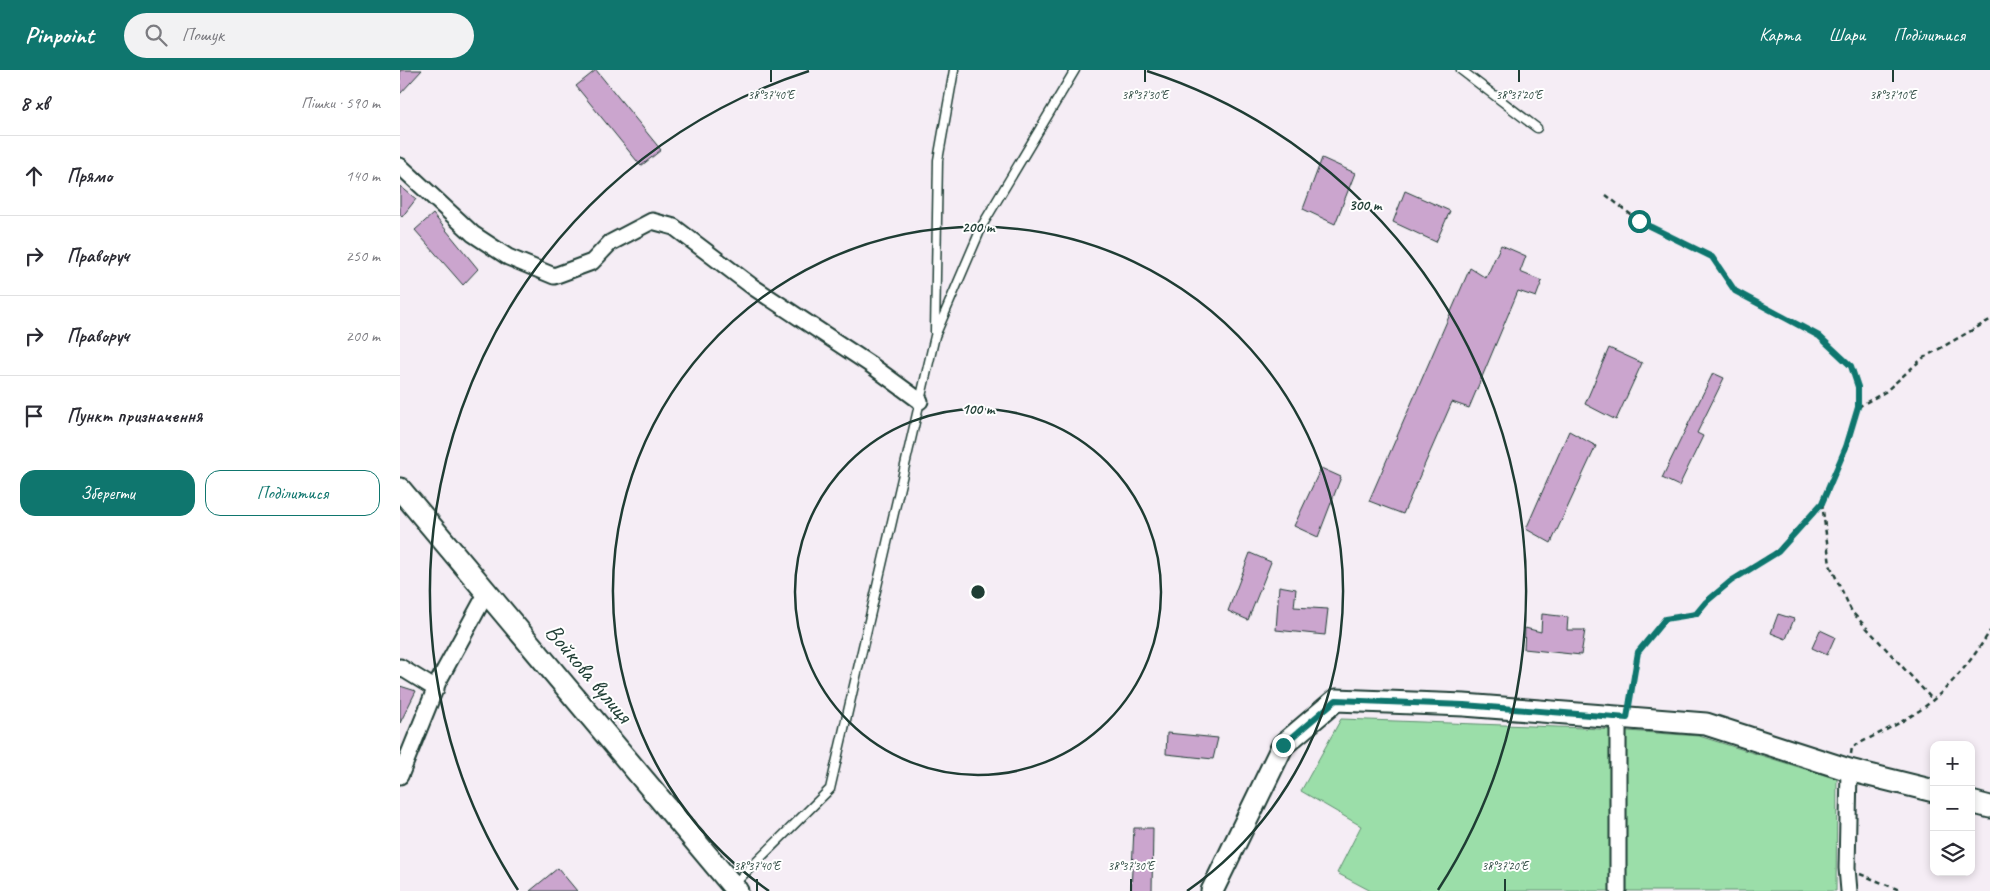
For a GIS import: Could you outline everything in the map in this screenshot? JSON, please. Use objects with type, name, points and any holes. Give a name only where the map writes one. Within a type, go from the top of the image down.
[{"type":"street","points":[[400,166],[473,234],[508,257],[554,276],[592,262],[610,243],[652,221],[674,227],[753,287],[871,365],[920,401]]},
{"type":"street","name":"Войкова вулиця","points":[[400,489],[734,888]]},
{"type":"street","points":[[400,774],[436,689],[487,592]]},
{"type":"street","points":[[400,667],[436,689]]},
{"type":"street","points":[[1212,891],[1283,745],[1336,700],[1464,705],[1706,724],[1849,770],[1930,790]]},
{"type":"street","points":[[1618,891],[1622,717]]},
{"type":"street","points":[[1849,770],[1847,868],[1849,891]]},
{"type":"street","points":[[1975,803],[1990,807]]},
{"type":"lane","points":[[935,336],[938,160],[954,70]]},
{"type":"lane","points":[[734,888],[830,789],[935,336],[983,224],[1075,70]]},
{"type":"lane","points":[[1461,70],[1537,128]]},
{"type":"path","points":[[1606,195],[1639,221],[1712,257],[1735,291],[1819,336],[1851,366],[1858,387],[1858,407],[1846,447],[1822,503],[1778,552],[1731,581],[1706,602],[1696,614],[1665,619],[1638,652],[1622,717]]},
{"type":"path","points":[[1858,407],[1885,392],[1923,358],[1990,320]]},
{"type":"path","points":[[1822,503],[1830,565],[1852,612],[1933,700]]},
{"type":"path","points":[[1849,770],[1852,747],[1896,724],[1933,700],[1976,654],[1990,631]]},
{"type":"path","points":[[1847,868],[1902,891]]},
{"type":"green space","points":[[1341,719],[1584,728],[1699,736],[1837,779],[1836,891],[1371,891],[1337,873],[1361,826],[1301,791]]},
{"type":"building","points":[[400,70],[422,70],[400,94]]},
{"type":"building","points":[[596,70],[661,150],[641,166],[576,86]]},
{"type":"building","points":[[1322,158],[1355,173],[1335,224],[1303,209]]},
{"type":"building","points":[[400,186],[416,199],[402,217],[400,215]]},
{"type":"building","points":[[1405,191],[1450,211],[1436,242],[1393,222]]},
{"type":"building","points":[[433,214],[478,269],[463,285],[415,230]]},
{"type":"building","points":[[1501,245],[1526,256],[1520,272],[1542,281],[1536,297],[1518,291],[1469,408],[1452,402],[1403,514],[1369,501],[1470,268],[1486,278]]},
{"type":"building","points":[[1609,348],[1642,363],[1616,420],[1585,404]]},
{"type":"building","points":[[1713,373],[1724,378],[1697,433],[1703,436],[1679,486],[1662,478]]},
{"type":"building","points":[[1569,431],[1596,446],[1551,543],[1526,529]]},
{"type":"building","points":[[1321,468],[1341,477],[1318,537],[1294,526]]},
{"type":"building","points":[[1250,553],[1271,562],[1248,620],[1228,611]]},
{"type":"building","points":[[1279,586],[1296,589],[1294,607],[1328,609],[1325,635],[1276,630]]},
{"type":"building","points":[[1542,614],[1568,617],[1567,630],[1585,630],[1581,655],[1524,649],[1525,628],[1541,632]]},
{"type":"building","points":[[1778,614],[1794,619],[1786,639],[1771,633]]},
{"type":"building","points":[[1820,630],[1835,637],[1827,655],[1812,648]]},
{"type":"building","points":[[400,686],[416,691],[400,723]]},
{"type":"building","points":[[1167,733],[1218,738],[1213,759],[1166,754]]},
{"type":"building","points":[[1134,828],[1153,828],[1152,891],[1131,891]]},
{"type":"building","points":[[558,868],[577,891],[530,891]]},
{"type":"route","points":[[1283,745],[1336,700],[1464,705],[1627,718],[1638,652],[1665,619],[1696,614],[1706,602],[1731,581],[1778,552],[1822,503],[1846,447],[1858,407],[1858,387],[1851,366],[1819,336],[1778,312],[1735,291],[1712,257],[1681,240],[1639,221]]}]
